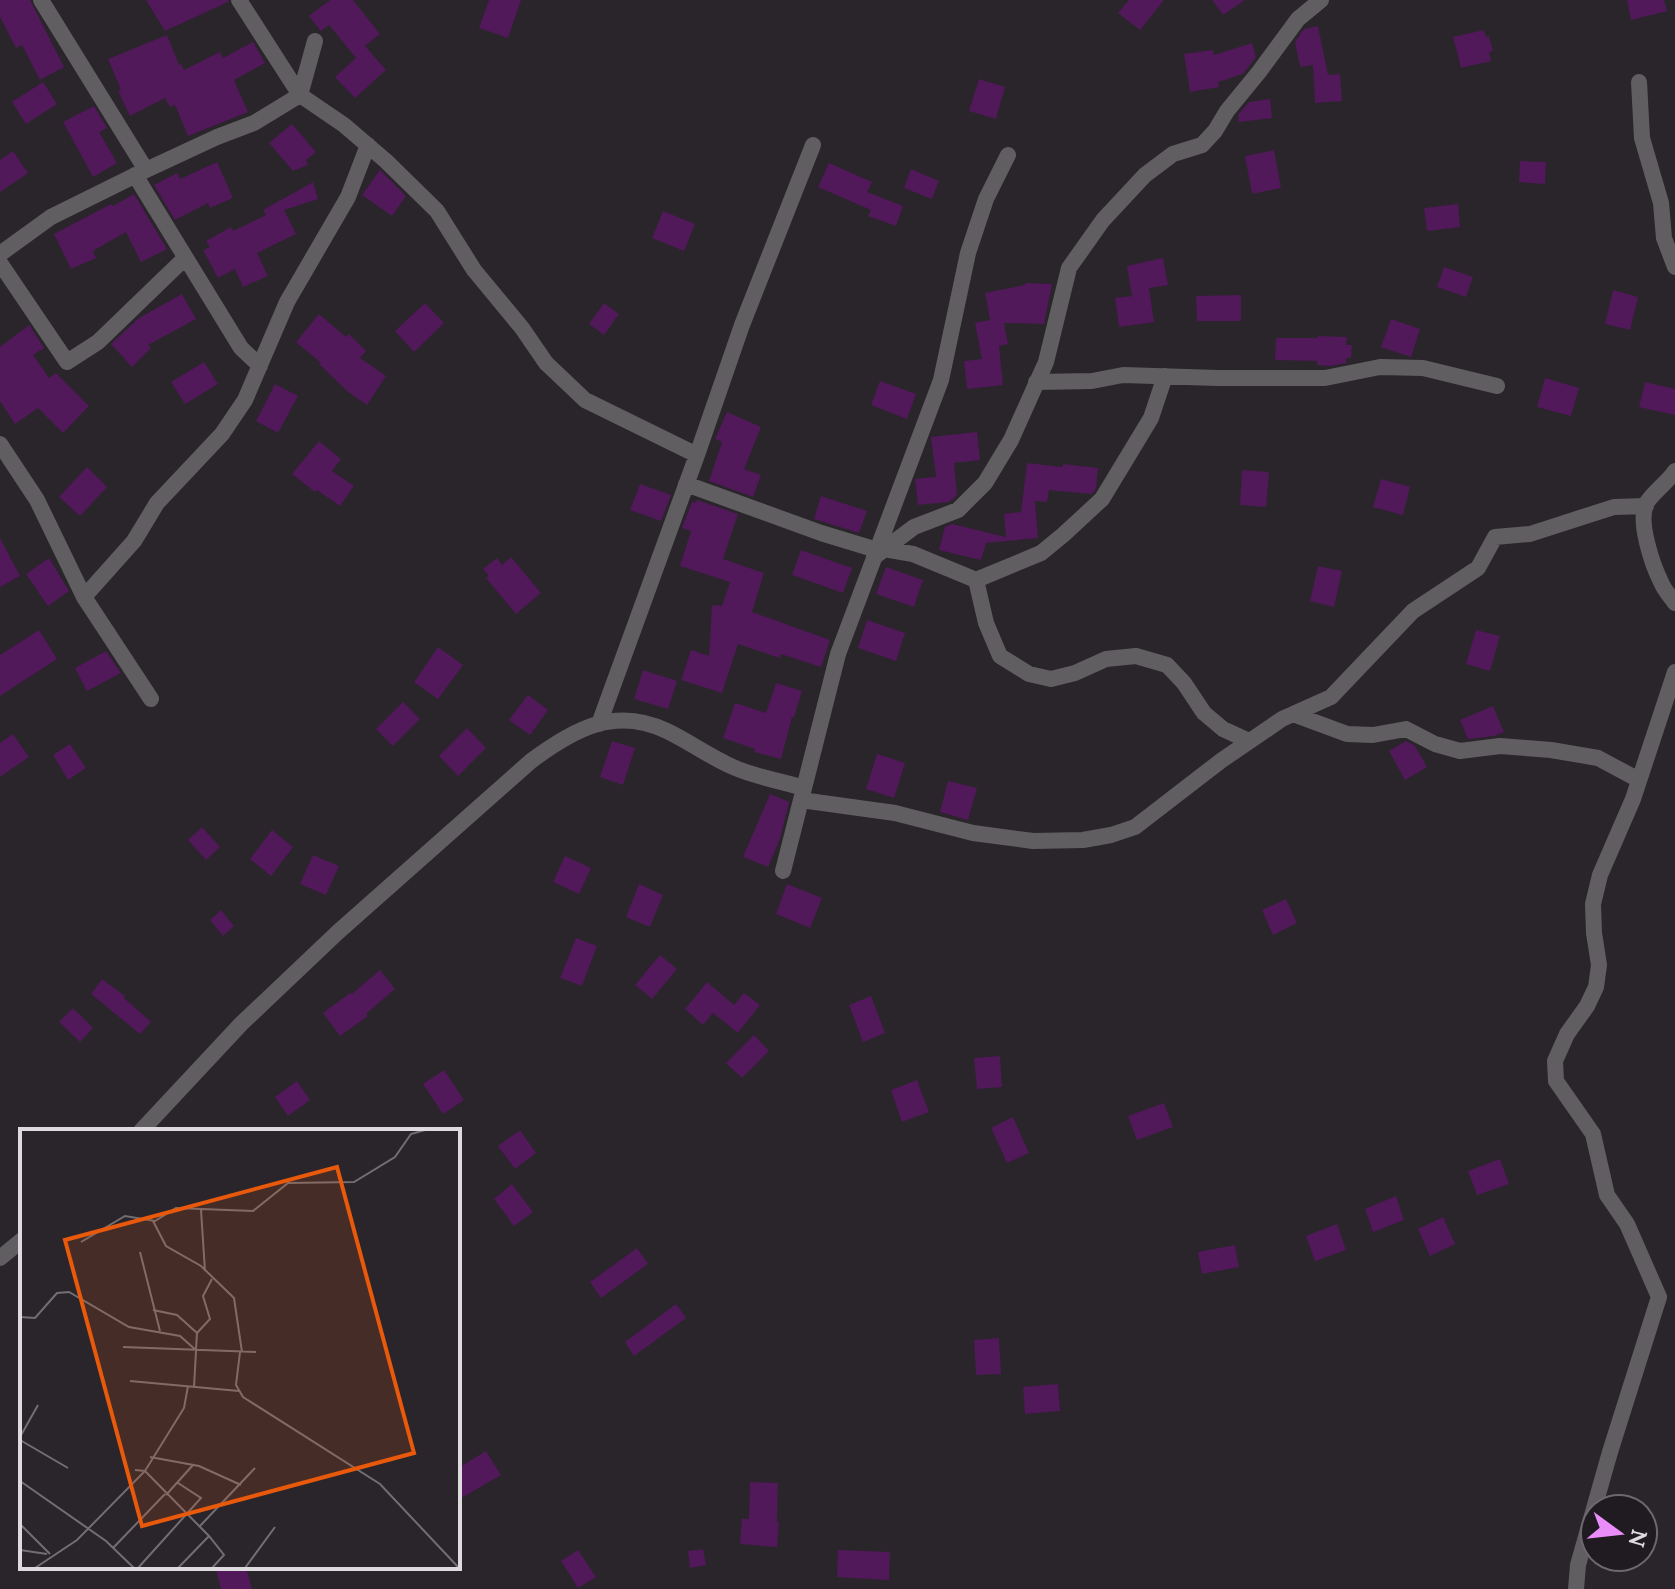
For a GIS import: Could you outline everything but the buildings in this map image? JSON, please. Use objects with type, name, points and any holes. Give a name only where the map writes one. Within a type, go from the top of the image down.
[{"type":"street","points":[[41,0],[141,173],[185,258],[241,348],[260,366]]},
{"type":"street","points":[[239,0],[300,95],[368,145],[437,211],[474,270],[522,328],[546,363],[585,400],[697,455]]},
{"type":"street","points":[[878,552],[914,527],[958,510],[985,483],[1011,440],[1046,362],[1069,268],[1103,220],[1145,175],[1173,154],[1202,145],[1298,19],[1321,0]]},
{"type":"street","points":[[0,254],[51,217],[217,137],[254,123],[300,95],[315,41]]},
{"type":"street","points":[[1639,82],[1642,138],[1661,203],[1664,238],[1675,267]]},
{"type":"street","points":[[84,597],[134,541],[157,503],[222,434],[245,400],[287,302],[348,197],[368,145]]},
{"type":"street","points":[[599,724],[742,325],[813,145]]},
{"type":"street","points":[[783,871],[838,654],[941,380],[968,253],[986,199],[1008,155]]},
{"type":"street","points":[[0,263],[67,362],[98,342],[185,258]]},
{"type":"street","points":[[1036,382],[1092,381],[1123,375],[1325,378],[1380,367],[1423,368],[1497,386]]},
{"type":"street","points":[[686,484],[878,552],[913,554],[976,580],[1041,553],[1102,499],[1151,418],[1165,376]]},
{"type":"street","points":[[0,444],[37,500],[84,597],[151,699]]},
{"type":"street","points":[[1675,471],[1647,500],[1642,517],[1661,584],[1675,603]]},
{"type":"street","points":[[143,1129],[241,1024],[382,893],[531,761],[586,727],[635,720],[664,730],[734,768],[803,794],[973,833],[1033,841],[1083,840],[1111,835],[1135,827],[1211,768],[1282,719],[1331,697],[1413,611],[1478,568],[1495,537],[1530,534],[1614,507],[1646,506]]},
{"type":"street","points":[[976,580],[986,623],[1000,656],[1029,674],[1051,679],[1075,673],[1106,659],[1136,656],[1167,665],[1184,683],[1204,713],[1223,729],[1249,741]]},
{"type":"street","points":[[1576,1589],[1578,1565],[1606,1466],[1659,1297],[1627,1224],[1607,1195],[1593,1134],[1556,1081],[1555,1061],[1567,1034],[1596,987],[1599,965],[1593,904],[1600,875],[1639,780],[1675,672]]},
{"type":"street","points":[[1293,714],[1347,734],[1373,735],[1406,729],[1435,744],[1460,751],[1500,746],[1598,758],[1639,780]]},
{"type":"street","points":[[0,1258],[20,1242]]}]
